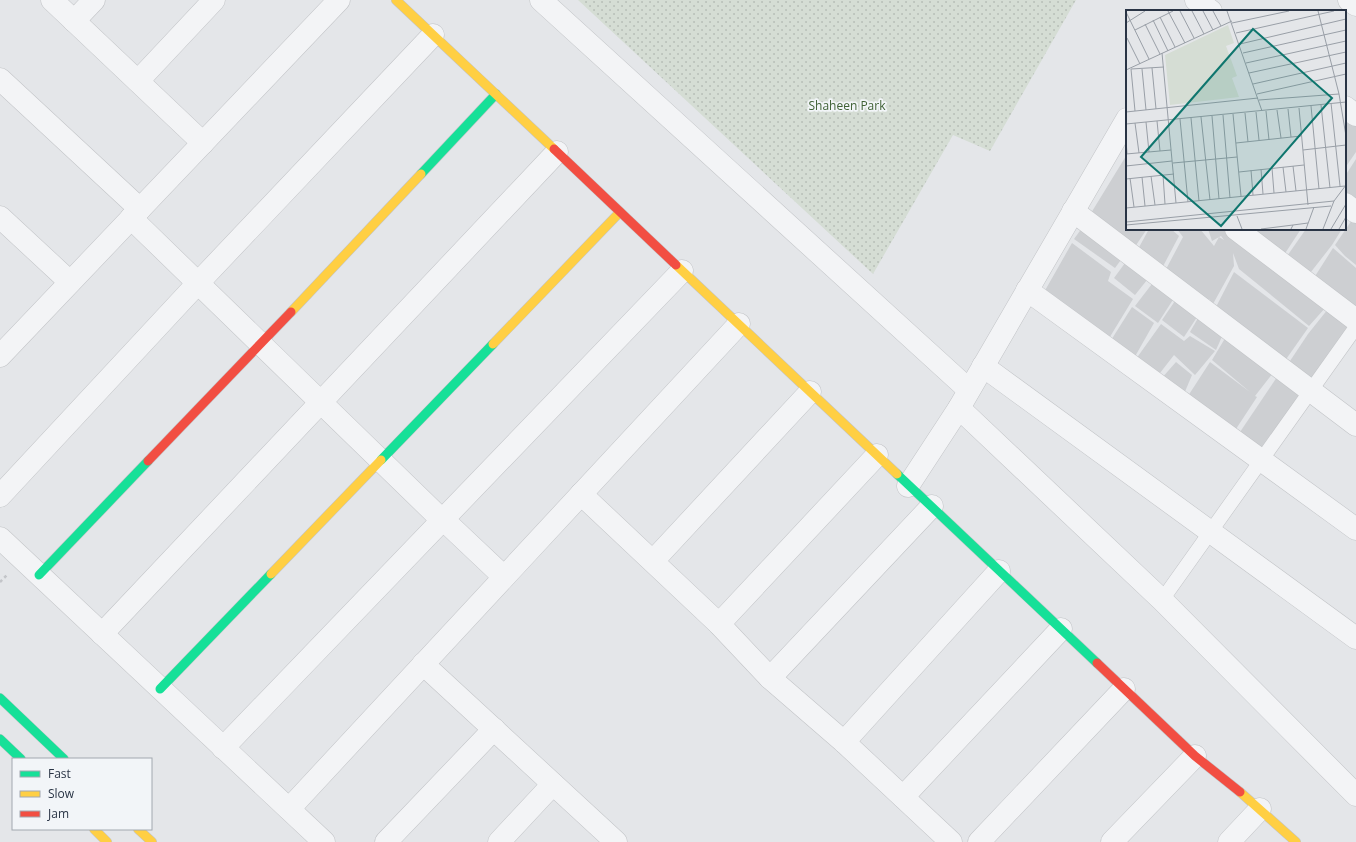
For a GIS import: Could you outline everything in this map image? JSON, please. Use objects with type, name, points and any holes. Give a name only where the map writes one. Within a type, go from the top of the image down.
[{"type":"street","points":[[52,0],[203,143]]},
{"type":"street","points":[[74,20],[94,0]]},
{"type":"street","points":[[138,81],[214,0]]},
{"type":"street","points":[[0,356],[339,0]]},
{"type":"street","points":[[396,0],[1195,756],[1260,809],[1296,842]]},
{"type":"street","points":[[541,0],[964,399],[1356,795]]},
{"type":"street","points":[[1191,10],[1196,0],[1210,10]]},
{"type":"street","points":[[1349,0],[1356,5]]},
{"type":"street","points":[[0,496],[198,283],[433,36]]},
{"type":"street","points":[[0,79],[136,214],[198,283],[381,459],[442,520],[504,578]]},
{"type":"street","points":[[39,575],[261,344],[496,94]]},
{"type":"street","points":[[1346,108],[1356,115]]},
{"type":"street","points":[[908,486],[964,399],[1073,211],[1122,142],[1126,124]]},
{"type":"street","points":[[102,634],[557,152]]},
{"type":"street","points":[[1346,205],[1356,212]]},
{"type":"street","points":[[1073,211],[1356,425]]},
{"type":"street","points":[[160,689],[620,212]]},
{"type":"street","points":[[2,224],[70,282]]},
{"type":"street","points":[[1237,230],[1356,320]]},
{"type":"street","points":[[223,748],[682,271]]},
{"type":"street","points":[[1027,290],[1356,529]]},
{"type":"street","points":[[289,809],[738,324]]},
{"type":"street","points":[[983,366],[1356,638]]},
{"type":"street","points":[[653,561],[810,392]]},
{"type":"street","points":[[719,624],[877,455]]},
{"type":"street","points":[[581,494],[719,624],[770,678],[844,742],[951,842]]},
{"type":"street","points":[[770,678],[932,506]]},
{"type":"street","points":[[0,538],[324,842]]},
{"type":"street","points":[[844,742],[999,571]]},
{"type":"street","points":[[903,797],[1061,629]]},
{"type":"street","points":[[423,664],[616,842]]},
{"type":"street","points":[[979,842],[1124,689]]},
{"type":"street","points":[[0,698],[63,758]]},
{"type":"street","points":[[386,842],[494,729]]},
{"type":"street","points":[[0,739],[20,758]]},
{"type":"street","points":[[1112,842],[1195,756]]},
{"type":"street","points":[[499,842],[554,784]]},
{"type":"street","points":[[1229,842],[1260,809]]},
{"type":"street","points":[[95,830],[107,842]]},
{"type":"street","points":[[139,830],[152,842]]},
{"type":"lane","points":[[1162,600],[1356,327]]},
{"type":"green space","name":"Shaheen Park","points":[[578,0],[1076,0],[990,151],[953,135],[873,274]]},
{"type":"building","points":[[1346,115],[1356,121],[1356,152],[1346,167]]},
{"type":"building","points":[[1126,156],[1126,230],[1146,230],[1132,251],[1088,218]]},
{"type":"building","points":[[1356,159],[1356,206],[1346,200],[1346,174]]},
{"type":"building","points":[[1352,220],[1356,223],[1356,265],[1335,245]]},
{"type":"building","points":[[1085,224],[1123,257],[1115,268],[1074,239]]},
{"type":"building","points":[[1148,230],[1172,230],[1179,236],[1160,272],[1137,251]]},
{"type":"building","points":[[1178,230],[1201,230],[1214,246],[1219,237],[1212,241],[1208,230],[1224,230],[1326,307],[1309,326],[1239,269],[1233,253],[1234,266],[1213,304],[1209,299],[1203,305],[1164,273],[1183,237]]},
{"type":"building","points":[[1247,230],[1300,230],[1282,258]]},
{"type":"building","points":[[1305,230],[1341,230],[1332,245],[1307,277],[1285,259]]},
{"type":"building","points":[[1072,243],[1111,272],[1108,281],[1133,299],[1108,340],[1043,294]]},
{"type":"building","points":[[1333,248],[1356,268],[1356,313],[1312,281]]},
{"type":"building","points":[[1128,259],[1151,275],[1135,295],[1114,278]]},
{"type":"building","points":[[1234,272],[1308,328],[1282,365],[1216,307]]},
{"type":"building","points":[[1155,280],[1176,295],[1158,323],[1135,306]]},
{"type":"building","points":[[1177,298],[1201,311],[1184,337],[1162,320]]},
{"type":"building","points":[[1205,306],[1228,323],[1216,350],[1190,332]]},
{"type":"building","points":[[1132,307],[1154,323],[1133,360],[1108,345]]},
{"type":"building","points":[[1328,309],[1354,324],[1311,385],[1286,367],[1308,334]]},
{"type":"building","points":[[1161,324],[1184,341],[1190,336],[1215,351],[1195,375],[1174,355],[1160,373],[1136,359]]},
{"type":"building","points":[[1227,335],[1276,369],[1255,396],[1257,397],[1234,432],[1188,396],[1210,362],[1250,392],[1212,360]]},
{"type":"building","points":[[1176,362],[1192,375],[1184,394],[1161,379]]},
{"type":"building","points":[[1277,377],[1302,396],[1261,454],[1238,435]]},
{"type":"traffic: fast","points":[[421,174],[496,94]]},
{"type":"traffic: fast","points":[[381,460],[493,344]]},
{"type":"traffic: fast","points":[[39,575],[148,461]]},
{"type":"traffic: fast","points":[[897,474],[1097,663]]},
{"type":"traffic: fast","points":[[160,689],[271,574]]},
{"type":"traffic: fast","points":[[0,698],[63,758]]},
{"type":"traffic: fast","points":[[0,739],[20,758]]},
{"type":"traffic: slow","points":[[396,0],[554,149]]},
{"type":"traffic: slow","points":[[291,312],[421,174]]},
{"type":"traffic: slow","points":[[493,344],[620,212]]},
{"type":"traffic: slow","points":[[676,265],[897,474]]},
{"type":"traffic: slow","points":[[271,574],[381,460]]},
{"type":"traffic: slow","points":[[1240,792],[1296,842]]},
{"type":"traffic: slow","points":[[95,830],[107,842]]},
{"type":"traffic: slow","points":[[139,830],[152,842]]},
{"type":"traffic: jam","points":[[554,149],[676,265]]},
{"type":"traffic: jam","points":[[148,461],[291,312]]},
{"type":"traffic: jam","points":[[1097,663],[1195,756],[1240,792]]}]
